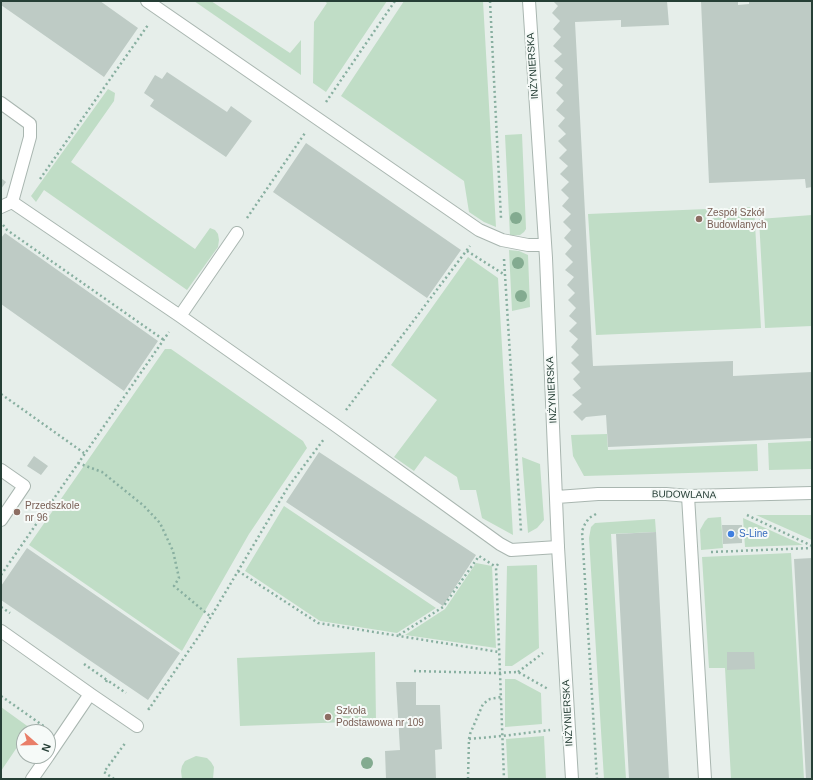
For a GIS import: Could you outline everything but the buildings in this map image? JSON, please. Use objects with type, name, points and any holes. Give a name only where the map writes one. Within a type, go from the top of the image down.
[{"type":"street","points":[[147,1],[479,230],[502,240],[528,245],[545,245]]},
{"type":"street","name":"INŻYNIERSKA","points":[[529,1],[545,245],[558,547],[572,779]]},
{"type":"street","points":[[1,103],[30,124],[30,137],[12,202],[1,208]]},
{"type":"street","points":[[12,202],[180,316],[500,544],[511,550],[558,547]]},
{"type":"street","points":[[180,316],[237,233]]},
{"type":"street","points":[[1,470],[24,486],[1,520]]},
{"type":"street","name":"BUDOWLANA","points":[[557,497],[598,494],[666,494],[688,496],[812,493]]},
{"type":"street","points":[[688,496],[705,779]]},
{"type":"street","points":[[1,631],[137,726]]},
{"type":"street","points":[[56,745],[93,696]]},
{"type":"street","points":[[32,779],[42,764]]},
{"type":"path","points":[[490,1],[502,240],[521,536],[496,567],[504,779]]},
{"type":"path","points":[[38,181],[159,9]]},
{"type":"path","points":[[1,224],[6,230],[164,340]]},
{"type":"path","points":[[143,705],[149,709],[211,616],[288,487],[467,251],[479,230]]},
{"type":"path","points":[[467,251],[505,275]]},
{"type":"path","points":[[1,575],[180,316]]},
{"type":"path","points":[[1,394],[84,453]]},
{"type":"path","points":[[78,463],[102,472],[126,493],[144,506],[160,523],[173,551],[179,578],[174,586],[211,616]]},
{"type":"path","points":[[740,512],[812,547]]},
{"type":"path","points":[[597,779],[582,531],[589,518],[595,514],[603,514]]},
{"type":"path","points":[[691,553],[812,547]]},
{"type":"path","points":[[398,636],[443,607],[479,556],[496,567]]},
{"type":"path","points":[[238,571],[318,623],[499,652]]},
{"type":"path","points":[[518,672],[543,653]]},
{"type":"path","points":[[414,671],[518,672],[550,691]]},
{"type":"path","points":[[93,696],[107,680],[131,696]]},
{"type":"path","points":[[1,696],[41,724]]},
{"type":"path","points":[[468,779],[470,734],[483,704],[490,699],[501,697]]},
{"type":"path","points":[[114,779],[104,772],[137,726]]},
{"type":"path","points":[[469,739],[550,730]]},
{"type":"green space","points":[[194,1],[211,1],[290,53],[301,40],[301,75]]},
{"type":"green space","points":[[324,1],[387,1],[326,92],[313,83],[314,22],[327,3]]},
{"type":"green space","points":[[404,1],[483,1],[496,227],[484,222],[469,212],[464,181],[341,96]]},
{"type":"green space","points":[[108,89],[115,93],[114,101],[71,162],[195,249],[210,228],[215,230],[218,234],[218,247],[187,290],[44,190],[36,202],[31,196]]},
{"type":"green space","points":[[522,134],[526,229],[520,235],[510,236],[505,135]]},
{"type":"green space","points":[[754,207],[761,328],[596,335],[588,214]]},
{"type":"green space","points":[[812,215],[812,326],[765,328],[759,219]]},
{"type":"green space","points":[[509,250],[519,251],[528,255],[530,307],[512,311]]},
{"type":"green space","points":[[468,257],[498,278],[513,535],[482,518],[476,490],[460,490],[457,477],[425,456],[414,471],[394,457],[437,400],[391,365]]},
{"type":"green space","points":[[165,349],[171,349],[303,441],[307,448],[249,534],[182,651],[29,545]]},
{"type":"green space","points":[[607,434],[608,450],[757,444],[758,471],[584,476],[573,456],[571,435]]},
{"type":"green space","points":[[812,441],[812,469],[769,470],[768,443]]},
{"type":"green space","points":[[522,457],[540,464],[544,520],[537,528],[528,533]]},
{"type":"green space","points":[[284,506],[436,608],[397,633],[320,621],[245,571]]},
{"type":"green space","points":[[756,515],[812,515],[812,540]]},
{"type":"green space","points":[[721,517],[723,548],[701,550],[700,530],[705,521],[708,518]]},
{"type":"green space","points":[[743,518],[803,545],[745,547]]},
{"type":"green space","points":[[655,519],[656,532],[611,534],[626,779],[604,779],[589,538],[591,527],[595,523]]},
{"type":"green space","points":[[791,553],[804,779],[731,779],[725,668],[709,668],[702,557]]},
{"type":"green space","points":[[476,563],[492,566],[496,648],[405,635],[445,609]]},
{"type":"green space","points":[[537,565],[539,648],[512,666],[505,666],[507,566]]},
{"type":"green space","points":[[375,652],[376,721],[240,726],[237,658]]},
{"type":"green space","points":[[505,679],[515,679],[541,693],[542,724],[505,727]]},
{"type":"green space","points":[[1,707],[24,724],[16,724],[16,749],[1,771]]},
{"type":"green space","points":[[544,736],[546,779],[508,779],[506,739]]},
{"type":"green space","points":[[196,756],[207,758],[211,762],[214,767],[213,779],[182,779],[181,771],[185,761]]},
{"type":"place","name":"Zespół Szkół Budowlanych","points":[[699,219]]},
{"type":"place","name":"Przedszkole nr 96","points":[[17,512]]},
{"type":"place","name":"S-Line","points":[[731,534]]},
{"type":"place","name":"Szkoła Podstawowa nr 109","points":[[328,717]]}]
